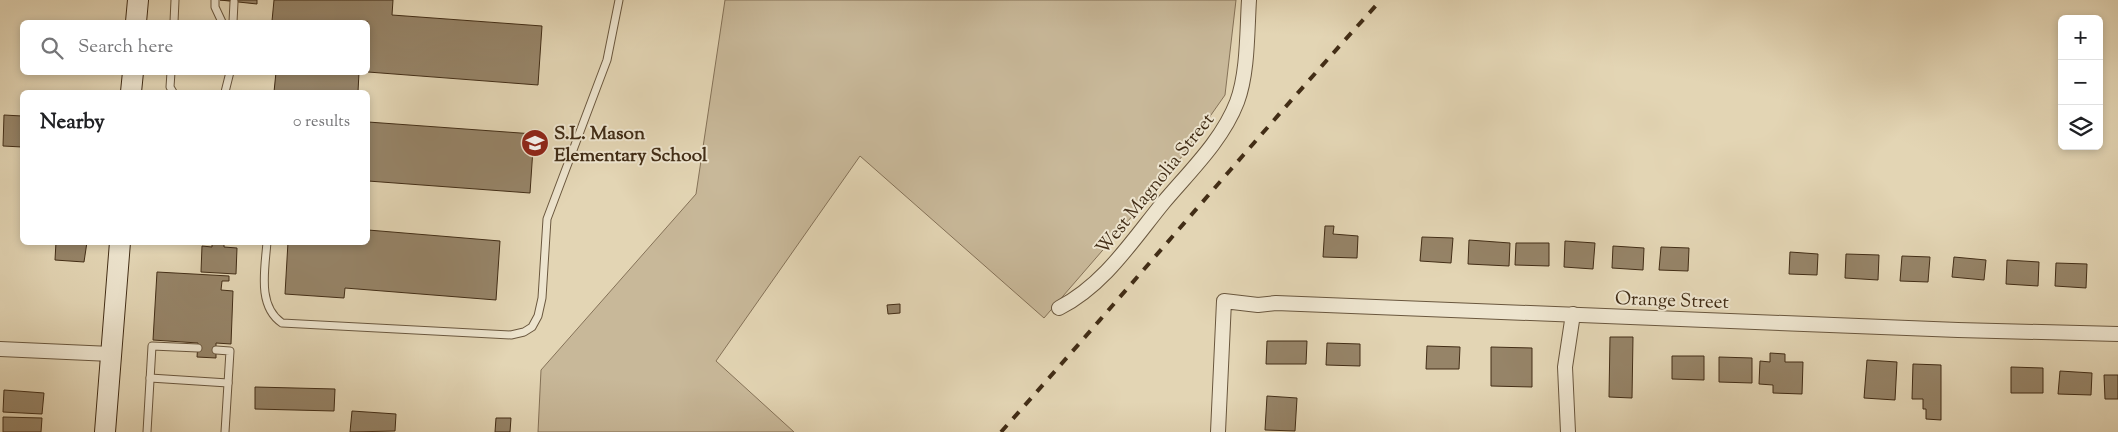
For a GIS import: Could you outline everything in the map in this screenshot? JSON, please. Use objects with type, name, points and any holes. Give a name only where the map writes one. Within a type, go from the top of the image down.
[{"type":"street","points":[[136,20],[138,0]]},
{"type":"street","name":"West Magnolia Street","points":[[1059,308],[1087,290],[1107,272],[1226,125],[1238,100],[1242,82],[1249,0]]},
{"type":"street","points":[[131,90],[133,75]]},
{"type":"street","points":[[105,432],[120,245]]},
{"type":"street","name":"Orange Street","points":[[1218,432],[1224,301],[1258,305],[1276,303],[1958,330],[2118,334]]},
{"type":"street","points":[[1568,432],[1565,367],[1573,314]]},
{"type":"street","points":[[0,349],[111,354]]},
{"type":"lane","points":[[174,20],[175,0]]},
{"type":"lane","points":[[215,0],[215,7],[221,20]]},
{"type":"lane","points":[[267,245],[264,282],[266,303],[274,317],[282,322],[511,335],[524,332],[532,327],[538,316],[542,298],[547,219],[607,60],[620,0]]},
{"type":"lane","points":[[233,20],[234,2]]},
{"type":"lane","points":[[171,75],[170,87],[172,90]]},
{"type":"lane","points":[[226,90],[229,75]]},
{"type":"lane","points":[[147,432],[152,346],[198,348]]},
{"type":"lane","points":[[216,350],[230,351],[225,432]]},
{"type":"lane","points":[[150,378],[228,383]]},
{"type":"shaded area","points":[[725,0],[1236,0],[1225,95],[1173,169],[1044,318],[860,156],[716,361],[794,432],[538,432],[541,370],[696,194]]},
{"type":"building","points":[[220,0],[257,0],[257,4]]},
{"type":"building","points":[[274,0],[393,0],[392,15],[542,26],[538,85],[370,72],[370,20],[272,20]]},
{"type":"building","points":[[276,75],[359,75],[358,90],[274,90]]},
{"type":"building","points":[[4,115],[20,116],[20,147],[3,146]]},
{"type":"building","points":[[370,122],[534,134],[530,193],[370,181]]},
{"type":"building","points":[[1325,226],[1334,226],[1333,234],[1358,236],[1357,258],[1323,257]]},
{"type":"building","points":[[370,230],[500,241],[496,300],[345,288],[344,298],[285,294],[288,245],[370,245]]},
{"type":"building","points":[[1422,237],[1453,238],[1451,263],[1420,261]]},
{"type":"building","points":[[1469,240],[1510,243],[1509,266],[1468,264]]},
{"type":"building","points":[[1565,241],[1595,243],[1593,269],[1564,267]]},
{"type":"building","points":[[1516,243],[1549,243],[1549,266],[1515,265]]},
{"type":"building","points":[[56,245],[87,245],[84,262],[55,260]]},
{"type":"building","points":[[212,245],[224,245],[224,247],[237,248],[236,274],[201,272],[202,246],[212,247]]},
{"type":"building","points":[[1613,246],[1644,248],[1643,270],[1612,268]]},
{"type":"building","points":[[1661,247],[1689,248],[1688,271],[1659,270]]},
{"type":"building","points":[[1790,252],[1818,254],[1817,275],[1789,274]]},
{"type":"building","points":[[1846,254],[1879,255],[1878,280],[1845,278]]},
{"type":"building","points":[[1902,256],[1930,257],[1928,282],[1900,281]]},
{"type":"building","points":[[1954,257],[1986,260],[1984,280],[1952,277]]},
{"type":"building","points":[[2007,260],[2039,262],[2038,286],[2006,284]]},
{"type":"building","points":[[2056,263],[2087,264],[2086,288],[2055,286]]},
{"type":"building","points":[[157,272],[229,276],[229,281],[222,281],[221,290],[233,291],[231,344],[216,343],[216,358],[197,357],[198,343],[153,340]]},
{"type":"building","points":[[900,304],[900,313],[888,314],[887,305]]},
{"type":"building","points":[[1610,337],[1633,337],[1632,398],[1609,397]]},
{"type":"building","points":[[1267,341],[1307,341],[1306,364],[1266,364]]},
{"type":"building","points":[[1327,343],[1360,344],[1360,366],[1326,365]]},
{"type":"building","points":[[1427,346],[1460,347],[1459,369],[1426,369]]},
{"type":"building","points":[[1491,347],[1532,348],[1532,387],[1491,386]]},
{"type":"building","points":[[1770,353],[1785,354],[1785,362],[1803,362],[1802,394],[1773,393],[1773,385],[1759,384],[1760,361],[1770,362]]},
{"type":"building","points":[[1672,356],[1704,356],[1704,380],[1672,379]]},
{"type":"building","points":[[1719,357],[1752,358],[1752,383],[1719,382]]},
{"type":"building","points":[[1867,360],[1897,362],[1895,400],[1864,398]]},
{"type":"building","points":[[1913,364],[1941,365],[1941,420],[1926,419],[1923,399],[1912,399]]},
{"type":"building","points":[[2011,367],[2043,368],[2043,393],[2011,393]]},
{"type":"building","points":[[2060,371],[2092,373],[2091,395],[2058,394]]},
{"type":"building","points":[[2104,375],[2118,375],[2118,399],[2105,399]]},
{"type":"building","points":[[255,387],[335,389],[334,411],[255,409]]},
{"type":"building","points":[[4,390],[44,393],[42,414],[3,412]]},
{"type":"building","points":[[1267,396],[1297,398],[1295,431],[1265,430]]},
{"type":"building","points":[[352,411],[396,414],[395,431],[350,432]]},
{"type":"building","points":[[3,417],[42,418],[41,432],[3,432]]},
{"type":"building","points":[[496,418],[511,418],[510,432],[495,432]]},
{"type":"railway","points":[[1001,432],[1381,0]]},
{"type":"place","name":"S.L. Mason Elementary School","points":[[535,143]]}]
